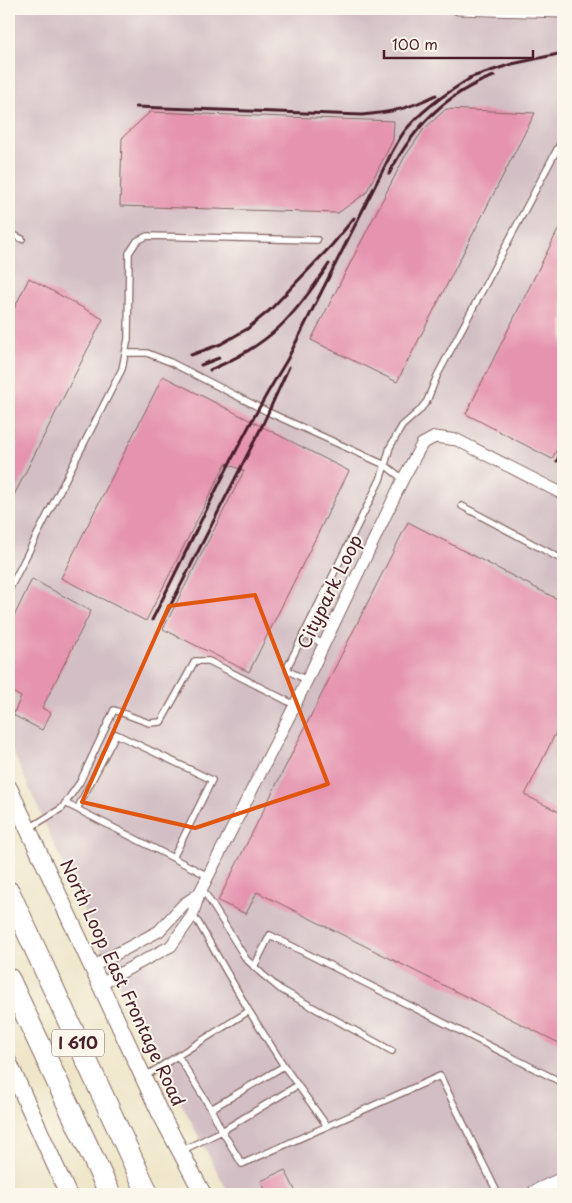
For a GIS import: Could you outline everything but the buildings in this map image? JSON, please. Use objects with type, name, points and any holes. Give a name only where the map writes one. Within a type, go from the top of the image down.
[{"type":"highway","name":"I 610","points":[[9,892],[148,1194]]},
{"type":"highway","name":"I 610","points":[[9,979],[110,1194]]},
{"type":"main road","name":"North Loop East Frontage Road","points":[[9,788],[143,1077],[203,1194]]},
{"type":"main road","points":[[9,1063],[68,1194]]},
{"type":"main road","points":[[538,1194],[563,1182]]},
{"type":"street","points":[[458,9],[563,12]]},
{"type":"street","name":"Citypark Loop","points":[[100,984],[171,946],[192,916],[208,876],[295,705],[403,479],[422,444],[435,437],[457,440],[563,494]]},
{"type":"street","name":"Citypark Loop","points":[[92,967],[159,930],[184,904],[201,891]]},
{"type":"lane","points":[[307,680],[288,671],[288,666],[380,480],[390,447],[402,426],[427,401],[437,376],[563,138]]},
{"type":"lane","points":[[9,232],[22,239]]},
{"type":"lane","points":[[9,590],[122,369],[128,339],[128,253],[136,241],[147,236],[317,240]]},
{"type":"lane","points":[[126,353],[147,353],[170,362],[268,412],[385,465],[403,479]]},
{"type":"lane","points":[[462,506],[563,560]]},
{"type":"lane","points":[[303,634],[324,644]]},
{"type":"lane","points":[[28,829],[62,808],[80,782],[114,710],[148,723],[161,722],[195,661],[208,661],[295,705]]},
{"type":"lane","points":[[77,809],[116,734],[212,780],[174,858]]},
{"type":"lane","points":[[65,803],[208,876]]},
{"type":"lane","points":[[201,891],[246,959],[280,989],[392,1050]]},
{"type":"lane","points":[[192,916],[198,922],[249,1011],[284,1066],[327,1126]]},
{"type":"lane","points":[[254,966],[270,935],[563,1084]]},
{"type":"lane","points":[[143,1077],[249,1011]]},
{"type":"lane","points":[[178,1056],[242,1164],[440,1076],[498,1194]]},
{"type":"lane","points":[[211,1109],[284,1066]]},
{"type":"lane","points":[[180,1152],[222,1131],[298,1085]]},
{"type":"highlighted area","points":[[255,595],[328,784],[195,828],[82,802],[169,606]]},
{"type":"shaded area","points":[[9,9],[563,9],[563,1194],[229,1194],[102,952],[9,743]]},
{"type":"railway","points":[[469,78],[512,64],[563,53]]},
{"type":"railway","points":[[152,620],[233,456],[287,360],[400,138],[424,111],[474,76]]},
{"type":"railway","points":[[389,174],[408,142],[432,114],[461,92],[494,76]]},
{"type":"railway","points":[[136,107],[362,115],[400,109],[417,104],[436,95]]},
{"type":"railway","points":[[191,355],[221,344],[247,329],[270,310],[332,245],[354,218]]},
{"type":"railway","points":[[210,370],[249,350],[279,328],[304,300],[329,264]]},
{"type":"railway","points":[[201,365],[219,358]]},
{"type":"railway","points":[[161,624],[262,426],[289,367]]},
{"type":"railway","points":[[557,461],[563,448]]}]
